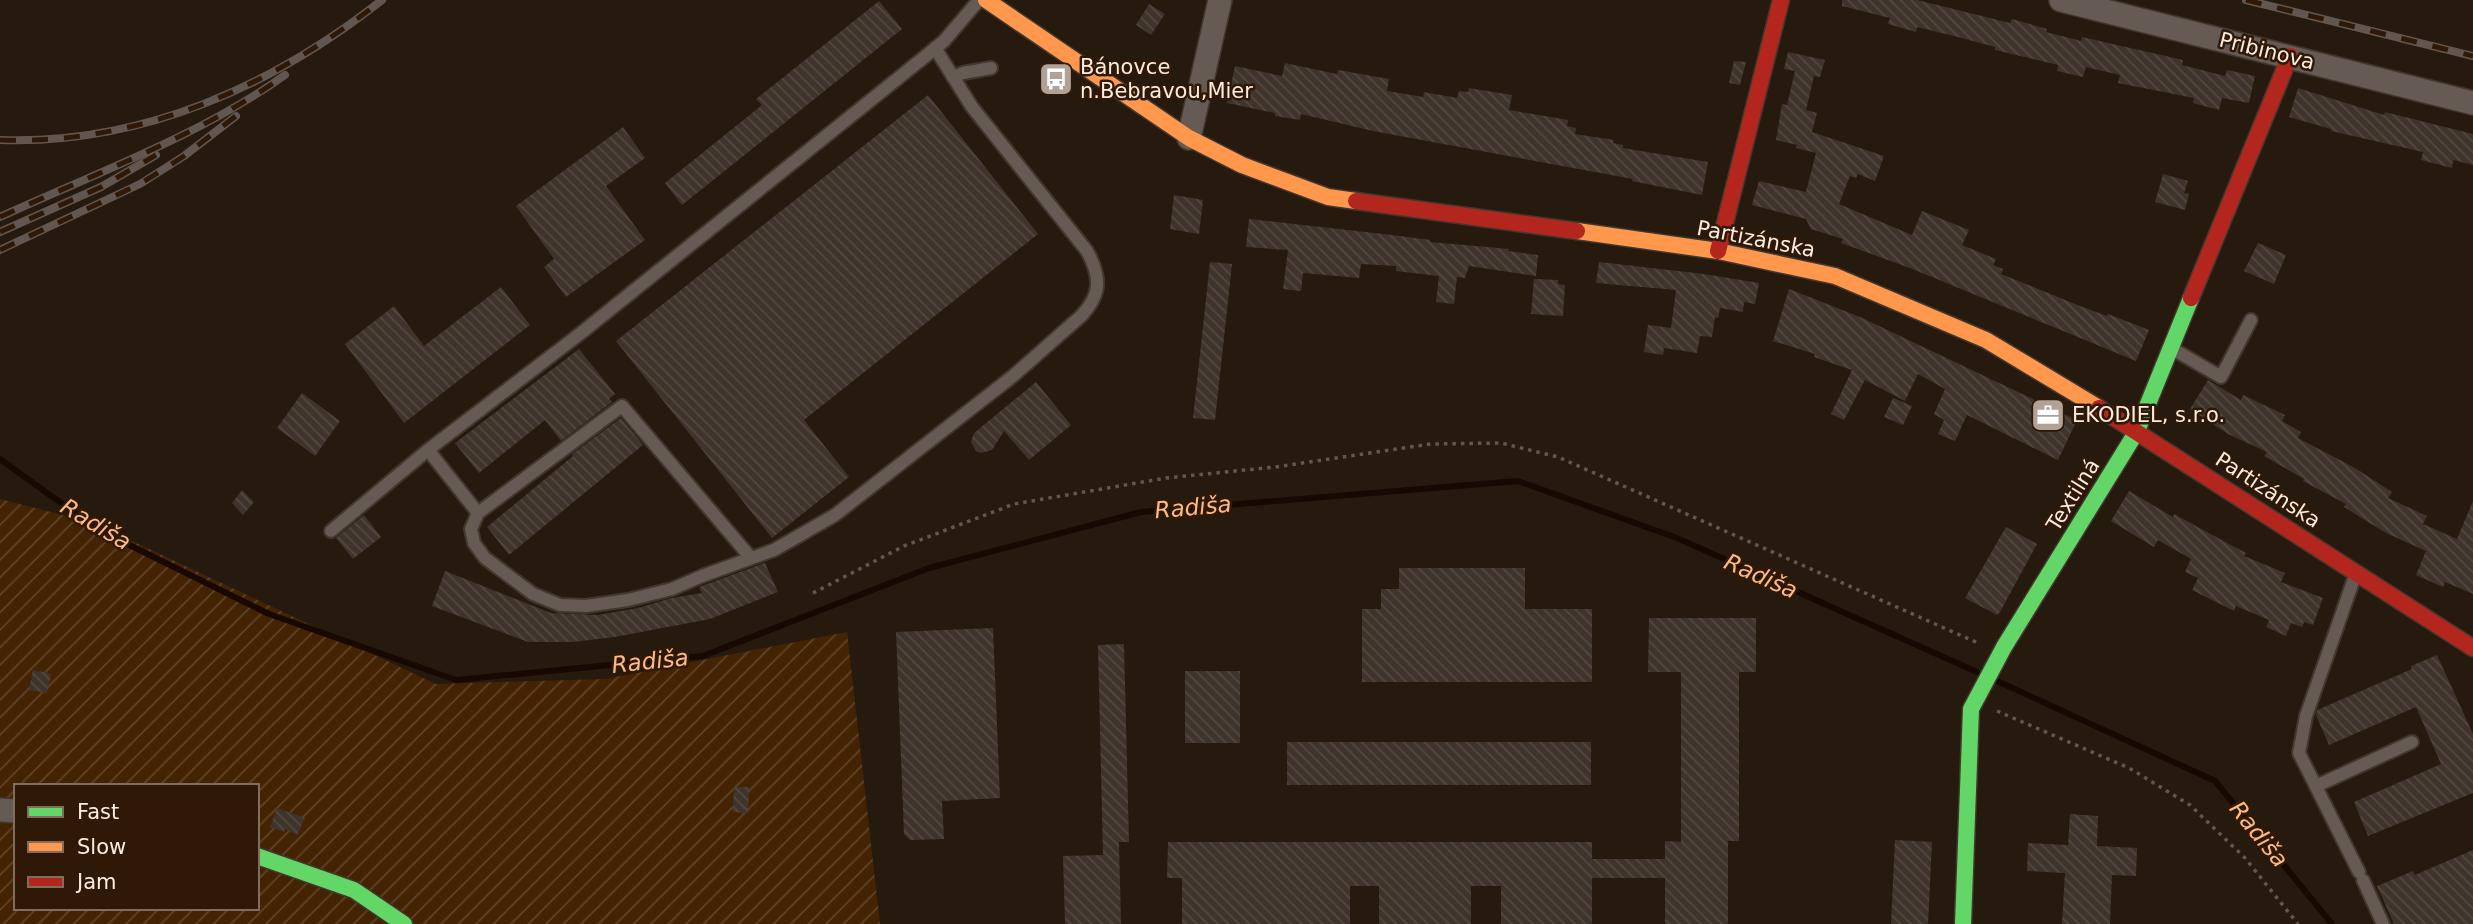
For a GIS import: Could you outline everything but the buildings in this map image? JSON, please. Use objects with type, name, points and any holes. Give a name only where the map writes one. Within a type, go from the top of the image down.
[{"type":"street","name":"Partizánska","points":[[986,0],[1189,138],[1242,165],[1328,197],[1718,251],[1835,276],[1986,340],[2137,431],[2473,648]]},
{"type":"street","points":[[1189,138],[1220,0]]},
{"type":"street","points":[[1718,251],[1781,0]]},
{"type":"street","name":"Pribinova","points":[[2061,0],[2473,103]]},
{"type":"street","name":"Textilná","points":[[1963,924],[1973,706],[2004,647],[2137,431],[2290,57]]},
{"type":"street","points":[[259,857],[354,890],[404,924]]},
{"type":"lane","points":[[331,531],[428,450],[581,333],[934,48],[952,32],[979,0]]},
{"type":"lane","points":[[751,558],[622,406],[478,513],[471,529],[474,543],[485,558],[533,594],[560,605],[586,606],[628,600],[673,589],[774,550],[835,515],[1013,376],[1092,305],[1097,292],[1097,279],[1087,251],[972,107],[934,48]]},
{"type":"lane","points":[[953,77],[990,68]]},
{"type":"lane","points":[[2171,348],[2221,377],[2251,320]]},
{"type":"lane","points":[[428,450],[478,513]]},
{"type":"lane","points":[[2356,572],[2306,716],[2299,753],[2383,924]]},
{"type":"lane","points":[[2316,786],[2412,742]]},
{"type":"path","points":[[813,593],[904,546],[1014,504],[1166,478],[1275,467],[1431,444],[1501,443],[1558,457],[1981,644],[2004,647]]},
{"type":"path","points":[[1973,706],[2129,768],[2190,805],[2245,858],[2298,924]]},
{"type":"shaded area","points":[[0,499],[94,523],[436,684],[605,679],[847,632],[880,924],[0,924]]},
{"type":"waterway","name":"Radiša","points":[[0,459],[97,529],[269,614],[456,680],[703,656],[929,568],[1141,512],[1518,481],[1677,538],[1977,672]]},
{"type":"waterway","name":"Radiša","points":[[1997,681],[2215,781],[2332,924]]},
{"type":"railway","points":[[0,140],[52,139],[104,132],[154,121],[203,104],[296,59],[382,0]]},
{"type":"railway","points":[[2246,0],[2473,56]]},
{"type":"railway","points":[[0,217],[183,135],[252,97],[285,75]]},
{"type":"railway","points":[[0,250],[140,184],[184,156],[236,116]]},
{"type":"railway","points":[[0,232],[101,187],[156,155]]},
{"type":"traffic: fast","points":[[1963,924],[1971,709],[2004,647],[2137,431],[2191,298]]},
{"type":"traffic: fast","points":[[259,857],[354,890],[404,924]]},
{"type":"traffic: slow","points":[[986,0],[1189,138],[1242,165],[1328,197],[1356,201]]},
{"type":"traffic: slow","points":[[1577,231],[1718,251],[1835,276],[1986,340],[2099,408]]},
{"type":"traffic: jam","points":[[1718,251],[1781,0]]},
{"type":"traffic: jam","points":[[2191,298],[2290,56]]},
{"type":"traffic: jam","points":[[1356,201],[1577,231]]},
{"type":"traffic: jam","points":[[2099,408],[2473,648]]},
{"type":"place","name":"Bánovce n.Bebravou,Mier","points":[[1056,79]]},
{"type":"place","name":"EKODIEL, s.r.o.","points":[[2048,415]]}]
